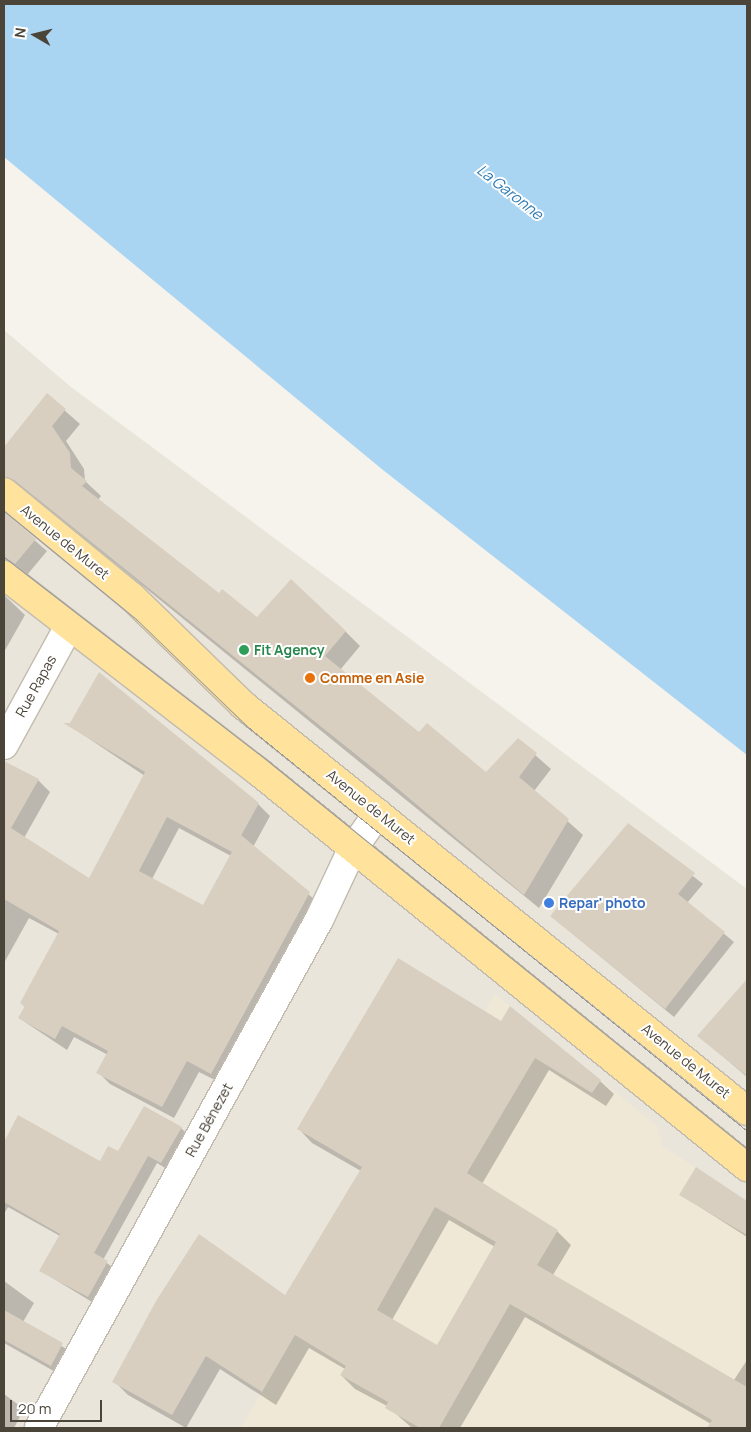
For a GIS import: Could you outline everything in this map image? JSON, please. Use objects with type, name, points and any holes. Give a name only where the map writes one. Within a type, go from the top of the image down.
[{"type":"main road","name":"Avenue de Muret","points":[[4,492],[132,597],[243,705],[747,1111]]},
{"type":"main road","points":[[4,575],[68,628],[259,772],[352,850],[747,1167]]},
{"type":"street","name":"Rue Rapas","points":[[4,745],[68,628]]},
{"type":"street","name":"Rue Bénezet","points":[[39,1428],[319,920],[352,850],[378,813]]},
{"type":"shaded area","points":[[4,330],[71,387],[747,889],[747,1428],[4,1428]]},
{"type":"shaded area","points":[[495,994],[658,1127],[662,1146],[747,1201],[747,1428],[241,1428]]},
{"type":"water","name":"La Garonne","points":[[4,4],[747,4],[747,755],[383,470],[4,157]]},
{"type":"building","points":[[47,393],[66,409],[52,426],[70,453],[71,468],[87,481],[82,486],[219,593],[222,589],[257,617],[291,579],[346,631],[325,656],[419,732],[427,723],[486,772],[518,738],[537,753],[519,777],[569,819],[524,895],[384,777],[14,480],[4,477],[4,447]]},
{"type":"building","points":[[4,512],[36,539],[15,564],[4,560]]},
{"type":"building","points":[[99,672],[259,803],[241,835],[310,892],[211,1074],[187,1061],[162,1107],[96,1073],[108,1051],[62,1026],[55,1039],[18,1018],[25,1006],[20,1003],[59,931],[4,899],[4,761],[39,779],[11,828],[89,878],[145,772],[63,723],[70,723]],"holes":[[[167,817],[232,852],[203,905],[139,871]]]},
{"type":"building","points":[[628,823],[695,873],[678,894],[725,932],[665,1009],[550,916]]},
{"type":"building","points":[[398,958],[501,1021],[510,1006],[601,1080],[592,1093],[535,1058],[467,1173],[558,1230],[537,1265],[747,1387],[747,1428],[707,1428],[712,1420],[510,1304],[439,1428],[420,1428],[385,1408],[388,1402],[340,1375],[346,1366],[295,1335],[262,1392],[206,1356],[172,1415],[112,1382],[156,1301],[199,1234],[285,1295],[362,1167],[297,1129]],"holes":[[[435,1207],[496,1242],[437,1345],[377,1310]]]},
{"type":"building","points":[[747,979],[747,1076],[697,1036]]},
{"type":"building","points":[[144,1106],[182,1127],[161,1163],[148,1156],[94,1253],[108,1261],[88,1297],[39,1271],[60,1234],[4,1202],[4,1142],[18,1115],[100,1161],[108,1146],[118,1151]]},
{"type":"building","points":[[696,1167],[747,1201],[747,1235],[679,1195]]},
{"type":"building","points":[[4,1310],[63,1343],[51,1366],[4,1340]]},
{"type":"tram line","points":[[4,511],[136,619],[248,727],[747,1131]]},
{"type":"tram line","points":[[4,557],[258,753],[747,1149]]},
{"type":"place","name":"Fit Agency","points":[[244,650]]},
{"type":"place","name":"Comme en Asie","points":[[310,678]]},
{"type":"place","name":"Repar' photo","points":[[549,903]]}]
